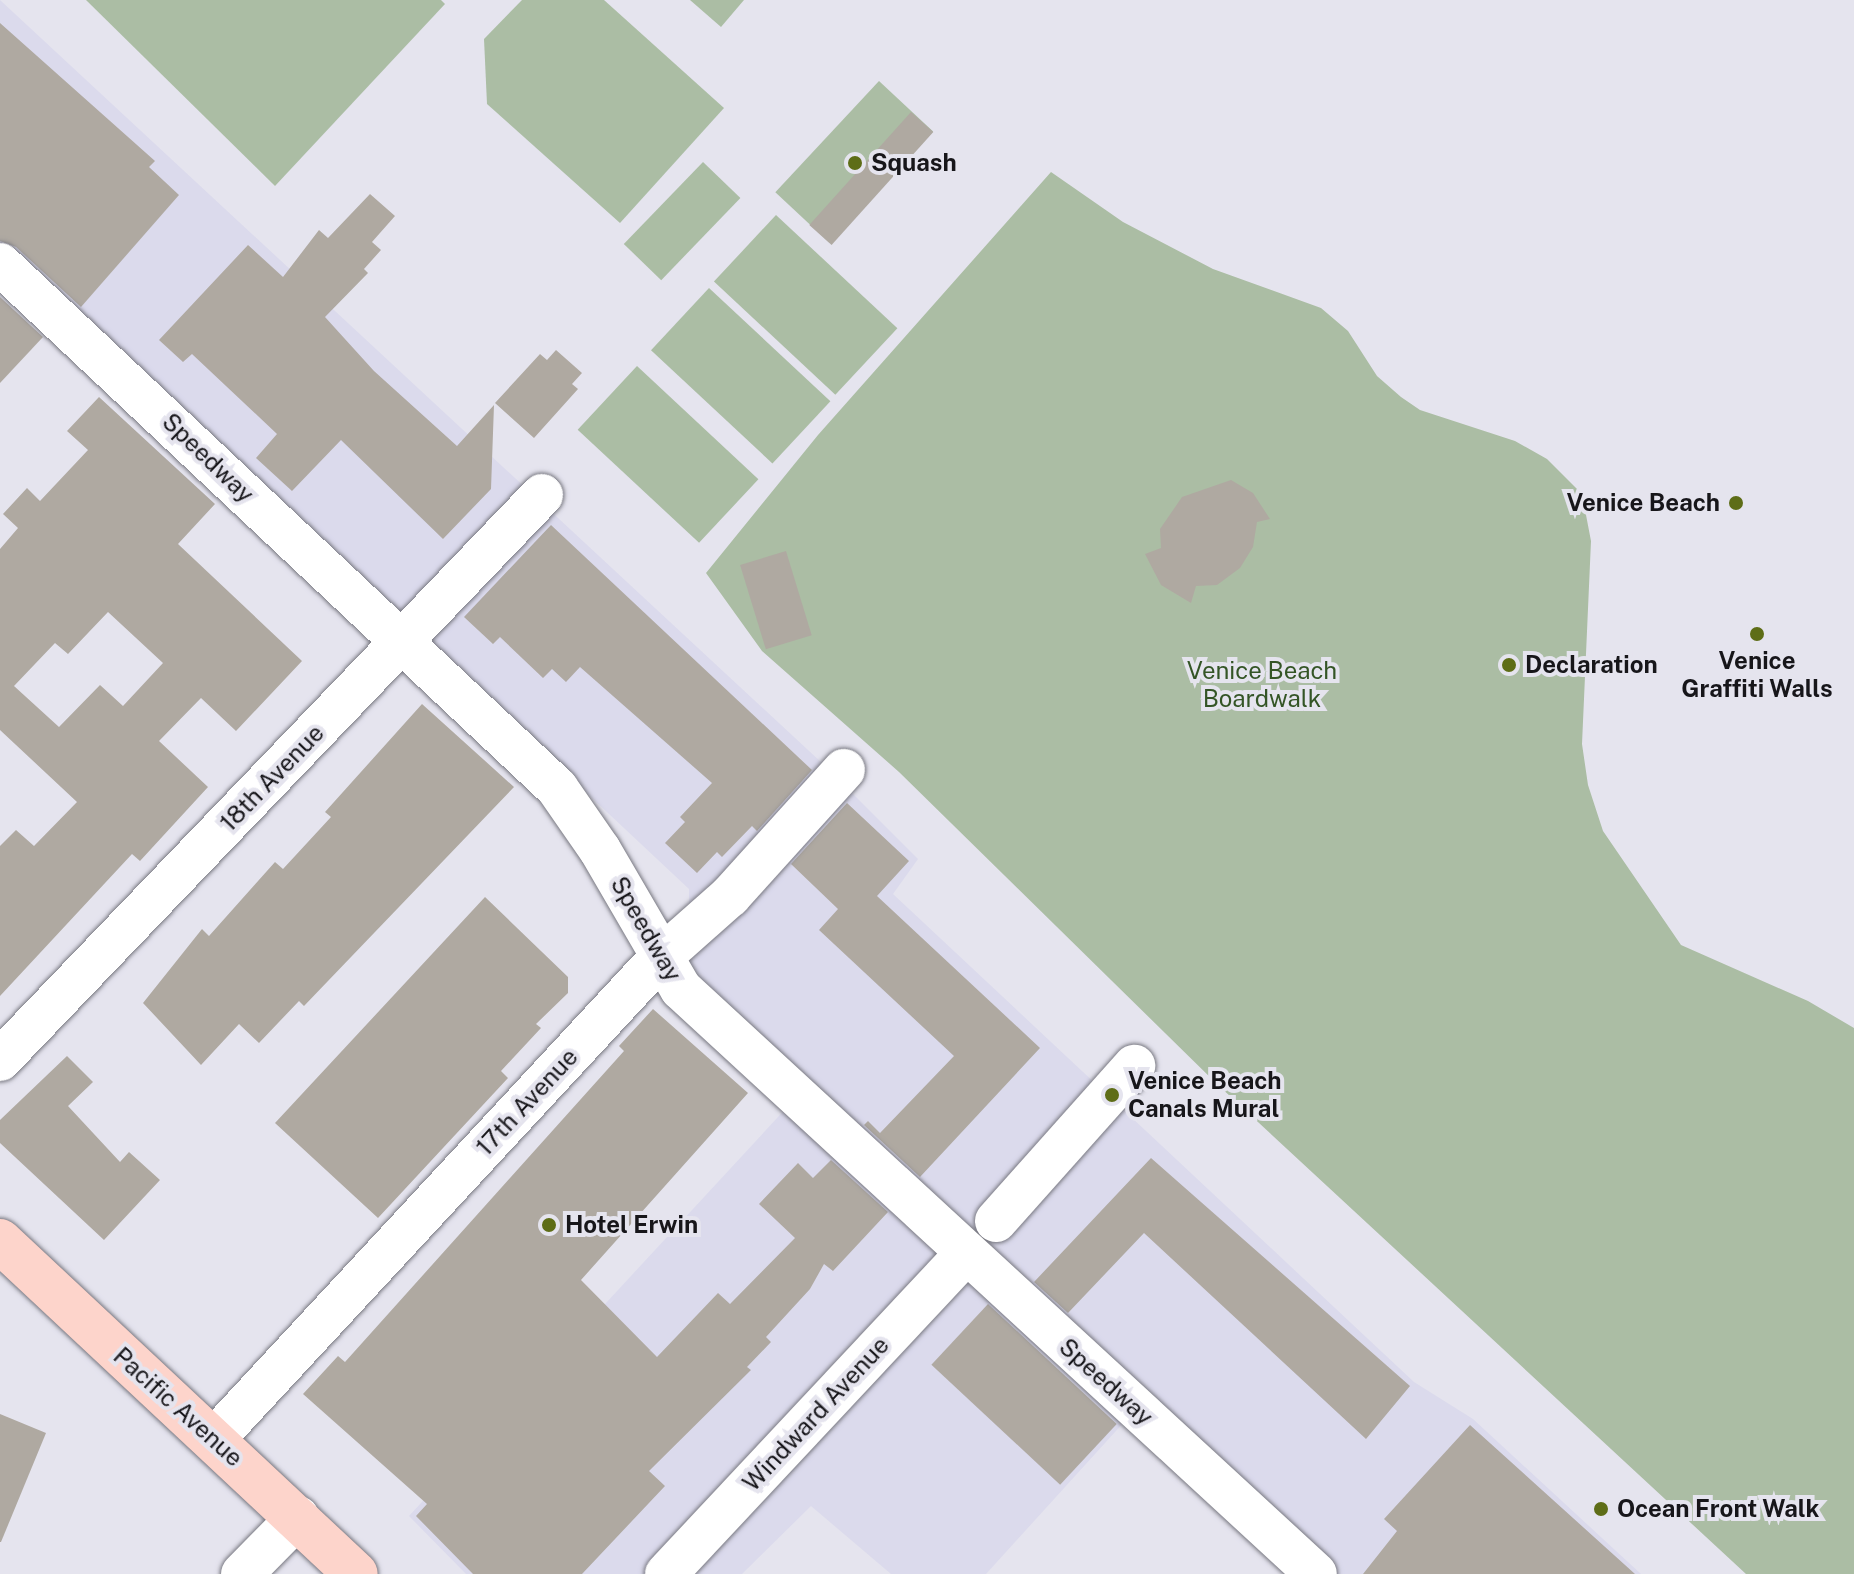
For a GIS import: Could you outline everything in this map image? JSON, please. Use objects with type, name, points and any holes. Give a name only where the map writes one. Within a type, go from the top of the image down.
[{"type":"main road","name":"Pacific Avenue","points":[[0,1241],[356,1574]]},
{"type":"street","name":"Speedway","points":[[0,264],[557,788],[600,850],[681,989],[1309,1572]]},
{"type":"street","name":"18th Avenue","points":[[0,1060],[542,495]]},
{"type":"street","name":"17th Avenue","points":[[214,1439],[661,957],[730,896],[844,770]]},
{"type":"street","points":[[996,1221],[1134,1066]]},
{"type":"street","name":"Windward Avenue","points":[[666,1574],[965,1255]]},
{"type":"street","points":[[242,1574],[298,1517]]},
{"type":"shaded area","points":[[0,0],[822,763],[918,859],[893,894],[1414,1382],[1473,1419],[1641,1574],[1336,1574],[1145,1399],[986,1574],[891,1574],[811,1506],[742,1574],[466,1574],[409,1516],[803,1090],[689,982],[689,889],[0,243]]},
{"type":"green space","points":[[86,0],[441,0],[445,4],[275,186]]},
{"type":"green space","points":[[522,0],[604,0],[724,108],[620,223],[487,104],[484,39]]},
{"type":"green space","points":[[690,0],[744,0],[721,27]]},
{"type":"green space","name":"Squash","points":[[879,81],[933,131],[829,243],[775,192]]},
{"type":"green space","points":[[703,162],[740,198],[661,280],[624,244]]},
{"type":"green space","name":"Venice Beach Boardwalk","points":[[1051,172],[1123,222],[1213,269],[1321,308],[1348,331],[1377,376],[1401,397],[1420,410],[1515,441],[1547,459],[1582,494],[1591,541],[1582,744],[1588,785],[1603,831],[1681,945],[1808,1001],[1854,1028],[1854,1574],[1746,1574],[1218,1085],[899,772],[762,651],[706,573],[818,435]]},
{"type":"green space","points":[[776,215],[897,328],[835,395],[714,282]]},
{"type":"green space","points":[[709,288],[830,401],[772,463],[651,350]]},
{"type":"green space","points":[[637,366],[758,479],[699,543],[578,430]]},
{"type":"building","points":[[0,23],[155,161],[149,167],[179,195],[81,307],[16,247],[0,241]]},
{"type":"building","points":[[911,112],[933,132],[832,245],[809,225]]},
{"type":"building","points":[[370,194],[395,216],[372,242],[381,250],[364,269],[368,273],[325,317],[374,371],[457,446],[494,405],[491,489],[443,539],[341,440],[292,491],[256,458],[277,434],[192,354],[183,362],[159,340],[248,245],[283,277],[319,230],[328,238]]},
{"type":"building","points":[[0,297],[43,337],[0,383]]},
{"type":"building","points":[[556,350],[582,373],[572,384],[578,389],[534,438],[495,403],[540,354],[547,360]]},
{"type":"building","points":[[99,397],[215,504],[178,544],[302,661],[236,731],[201,698],[159,741],[208,787],[140,861],[132,854],[0,996],[0,846],[16,830],[34,846],[77,802],[0,730],[0,549],[18,528],[3,514],[27,488],[40,501],[88,450],[67,431]],"holes":[[[108,612],[163,663],[123,706],[100,685],[59,727],[14,686],[55,643],[68,654]]]},
{"type":"building","points":[[1231,480],[1253,493],[1270,519],[1257,522],[1253,547],[1240,568],[1217,585],[1196,586],[1191,603],[1161,585],[1145,554],[1161,548],[1160,529],[1182,497]]},
{"type":"building","points":[[551,525],[812,770],[757,831],[752,826],[722,857],[717,852],[697,873],[665,843],[685,822],[680,817],[712,783],[580,667],[566,682],[552,669],[543,678],[500,637],[493,644],[464,617]]},
{"type":"building","points":[[786,551],[812,635],[766,649],[740,565]]},
{"type":"building","points":[[422,704],[514,787],[304,1006],[299,1001],[259,1043],[239,1024],[201,1065],[143,1003],[202,929],[209,936],[275,862],[283,869],[331,817],[325,812]]},
{"type":"building","points":[[847,803],[909,861],[877,896],[1040,1048],[920,1177],[864,1125],[868,1121],[880,1133],[954,1056],[819,930],[838,909],[791,864]]},
{"type":"building","points":[[485,897],[568,977],[568,993],[536,1024],[541,1028],[501,1071],[508,1078],[378,1218],[275,1123]]},
{"type":"building","points":[[653,1009],[748,1093],[581,1280],[657,1357],[718,1293],[730,1304],[795,1238],[759,1204],[798,1163],[813,1178],[831,1160],[888,1212],[833,1271],[824,1264],[810,1289],[766,1337],[771,1342],[747,1367],[751,1370],[649,1471],[665,1486],[582,1574],[473,1574],[416,1516],[427,1504],[303,1394],[338,1356],[345,1362],[624,1051],[619,1046]]},
{"type":"building","points":[[67,1056],[93,1082],[68,1106],[120,1162],[129,1152],[160,1180],[104,1240],[0,1143],[0,1120]]},
{"type":"building","points":[[1151,1158],[1410,1386],[1366,1439],[1144,1233],[1068,1313],[1034,1282]]},
{"type":"building","points":[[988,1304],[1117,1424],[1060,1485],[931,1365]]},
{"type":"building","points":[[0,1414],[46,1433],[1,1542],[0,1542]]},
{"type":"building","points":[[1470,1425],[1635,1574],[1363,1574],[1397,1531],[1384,1519]]},
{"type":"place","name":"Squash","points":[[855,163]]},
{"type":"place","name":"Venice Beach","points":[[1736,503]]},
{"type":"place","name":"Venice Graffiti Walls","points":[[1757,634]]},
{"type":"place","name":"Declaration","points":[[1509,665]]},
{"type":"place","name":"Venice Beach Canals Mural","points":[[1112,1095]]},
{"type":"place","name":"Hotel Erwin","points":[[549,1225]]},
{"type":"place","name":"Ocean Front Walk","points":[[1601,1509]]}]
